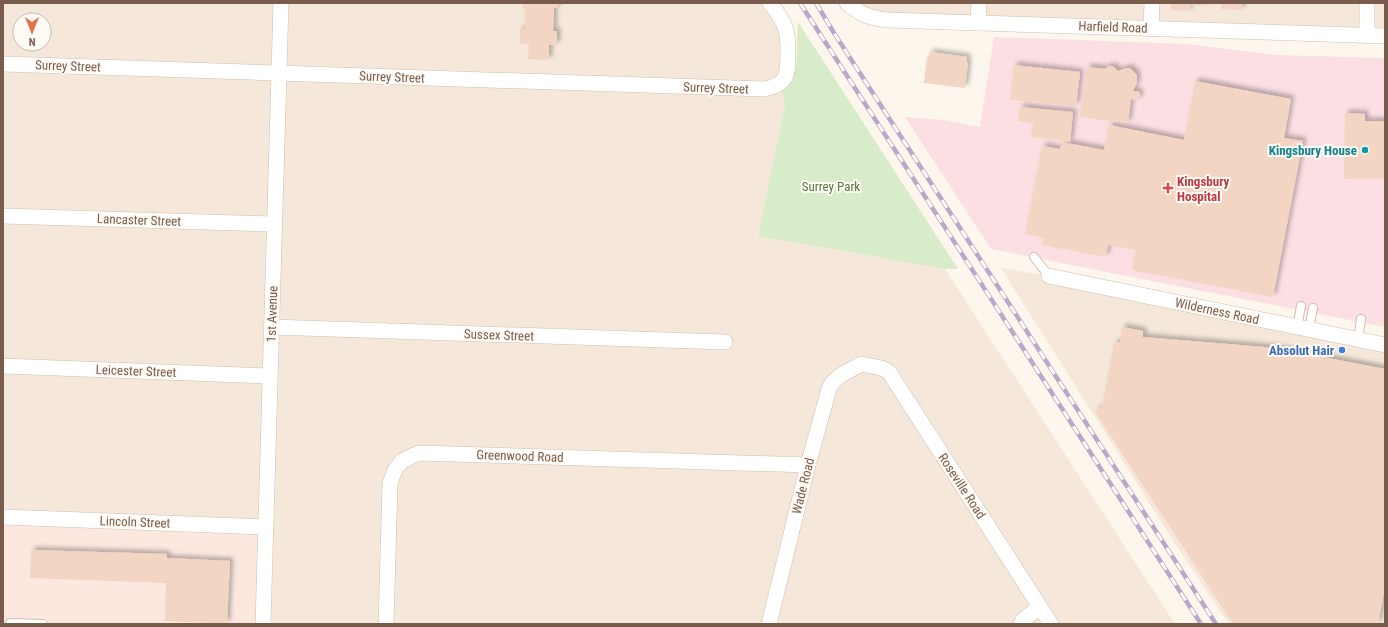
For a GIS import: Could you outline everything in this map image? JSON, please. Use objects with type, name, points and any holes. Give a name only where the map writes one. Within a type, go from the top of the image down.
[{"type":"street","name":"1st Avenue","points":[[263,624],[281,3]]},
{"type":"street","name":"Surrey Street","points":[[3,64],[765,89],[774,87],[780,83],[788,72],[788,41],[786,28],[782,18],[770,3]]},
{"type":"street","name":"Harfield Road","points":[[847,3],[858,12],[872,19],[1385,36]]},
{"type":"street","points":[[978,23],[979,3]]},
{"type":"street","points":[[1151,29],[1152,3]]},
{"type":"street","points":[[1367,3],[1367,35]]},
{"type":"street","name":"Lancaster Street","points":[[3,216],[275,224]]},
{"type":"street","name":"Wilderness Road","points":[[1049,276],[1385,345]]},
{"type":"street","name":"Sussex Street","points":[[272,327],[725,342]]},
{"type":"street","name":"Wade Road","points":[[768,624],[808,465],[832,383],[841,375],[861,364]]},
{"type":"street","name":"Roseville Road","points":[[861,364],[882,368],[889,372],[1051,624]]},
{"type":"street","name":"Leicester Street","points":[[3,366],[270,376]]},
{"type":"street","name":"Greenwood Road","points":[[386,624],[390,484],[393,473],[398,465],[408,457],[420,452],[808,465]]},
{"type":"street","name":"Lincoln Street","points":[[3,517],[266,527]]},
{"type":"street","points":[[1021,624],[1023,620],[1040,606]]},
{"type":"lane","points":[[1034,258],[1049,276]]},
{"type":"lane","points":[[1302,306],[1303,329]]},
{"type":"lane","points":[[1303,329],[1313,308]]},
{"type":"lane","points":[[1358,340],[1361,319]]},
{"type":"lane","points":[[10,623],[43,624]]},
{"type":"shaded area","points":[[3,3],[770,3],[781,18],[780,83],[785,103],[758,236],[945,269],[1175,624],[263,624],[3,517]]},
{"type":"shaded area","points":[[847,3],[1385,3],[1385,36],[887,20]]},
{"type":"shaded area","name":"Kingsbury Hospital","points":[[994,37],[1186,44],[1276,55],[1385,58],[1385,327],[991,249],[905,117],[943,120],[980,127]]},
{"type":"shaded area","points":[[1001,268],[1049,276],[1385,345],[1385,624],[1229,624],[1174,542]]},
{"type":"shaded area","points":[[3,517],[266,527],[263,624],[3,624]]},
{"type":"green space","name":"Surrey Park","points":[[798,22],[958,269],[945,269],[758,236],[785,104],[782,92],[796,69]]},
{"type":"building","points":[[522,3],[558,3],[558,8],[554,8],[553,31],[557,31],[557,45],[549,45],[549,60],[528,59],[529,44],[520,44],[520,29],[525,29],[525,8],[522,8]]},
{"type":"building","points":[[1171,3],[1206,3],[1206,6],[1190,5],[1190,11],[1171,10]]},
{"type":"building","points":[[1221,3],[1242,3],[1242,10],[1221,9]]},
{"type":"building","points":[[930,52],[967,57],[968,62],[965,88],[924,83],[927,57],[929,57]]},
{"type":"building","points":[[1014,65],[1080,72],[1076,106],[1010,100]]},
{"type":"building","points":[[1109,66],[1114,67],[1118,71],[1130,68],[1137,75],[1137,83],[1133,91],[1140,92],[1139,100],[1131,99],[1128,123],[1080,117],[1087,67],[1105,69]]},
{"type":"building","points":[[1195,81],[1291,99],[1284,138],[1303,141],[1273,297],[1132,270],[1136,250],[1108,245],[1106,257],[1042,245],[1044,238],[1025,234],[1042,146],[1060,149],[1062,142],[1104,150],[1109,125],[1184,140]]},
{"type":"building","points":[[1020,107],[1073,112],[1070,142],[1031,137],[1033,123],[1018,121]]},
{"type":"building","name":"Kingsbury House","points":[[1345,113],[1365,114],[1365,121],[1385,121],[1385,179],[1344,179]]},
{"type":"building","points":[[1122,327],[1143,331],[1143,337],[1276,348],[1385,369],[1385,587],[1378,624],[1233,624],[1095,412],[1102,407],[1114,343],[1120,342]]},
{"type":"building","points":[[31,550],[167,554],[167,558],[230,561],[227,624],[165,621],[166,583],[30,578]]},
{"type":"railway","points":[[800,3],[1201,624]]},
{"type":"railway","points":[[816,3],[1216,624]]},
{"type":"place","name":"Kingsbury House","points":[[1365,150]]},
{"type":"place","name":"Kingsbury Hospital","points":[[1168,188]]},
{"type":"place","name":"Absolut Hair","points":[[1342,350]]}]
